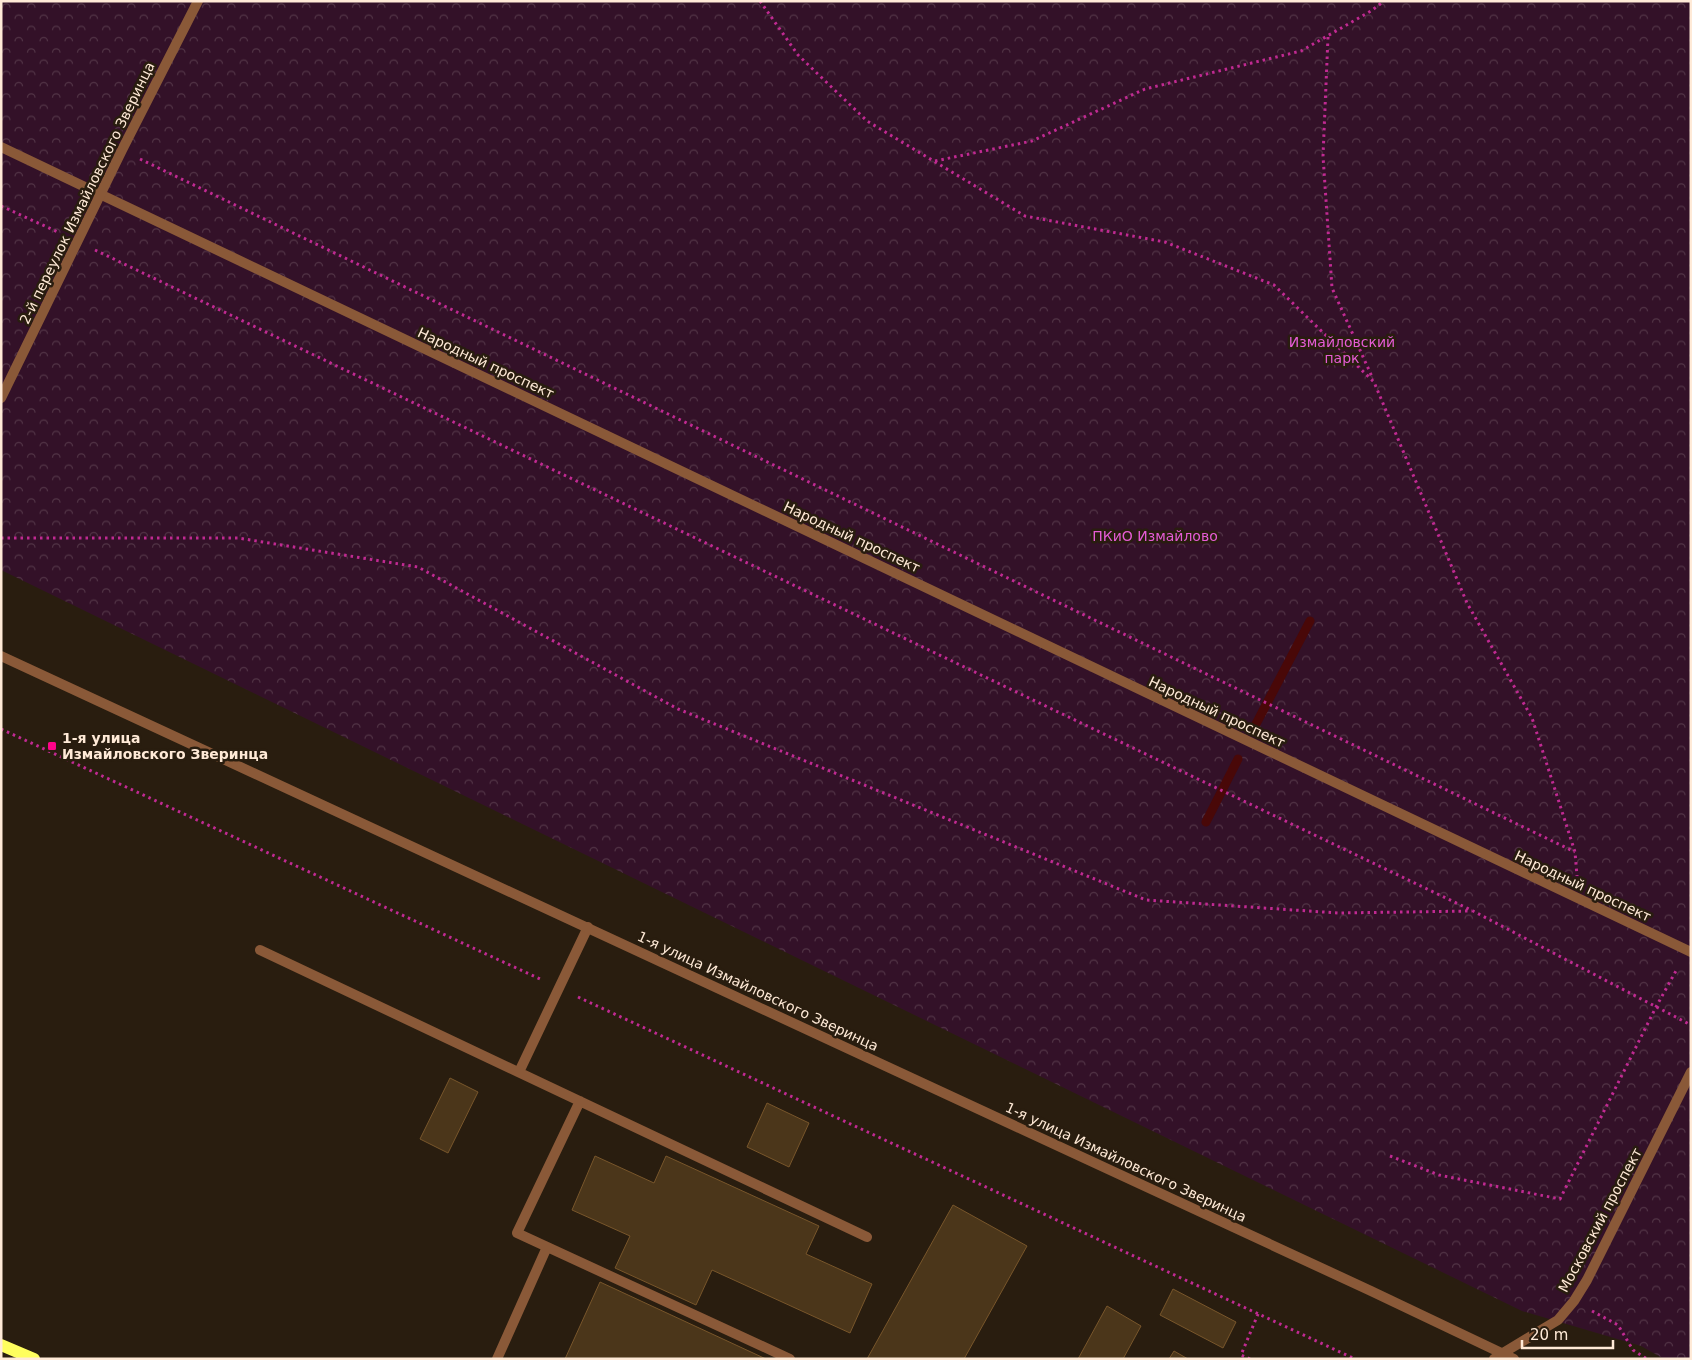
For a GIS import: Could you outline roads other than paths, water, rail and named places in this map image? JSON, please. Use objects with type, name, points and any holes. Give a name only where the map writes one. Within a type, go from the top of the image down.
[{"type":"main road","points":[[1,1345],[34,1359]]},
{"type":"street","name":"2-й переулок Измайловского Зверинца","points":[[1,398],[100,194],[198,1]]},
{"type":"street","name":"Народный проспект","points":[[1,147],[1689,952]]},
{"type":"street","name":"1-я улица Измайловского Зверинца","points":[[1,656],[588,928],[1498,1356],[1514,1359]]},
{"type":"street","points":[[519,1072],[588,928]]},
{"type":"street","points":[[260,950],[867,1237]]},
{"type":"street","name":"Московский проспект","points":[[1498,1356],[1558,1320],[1574,1301],[1587,1280],[1691,1072]]},
{"type":"street","points":[[580,1101],[518,1234],[790,1359]]},
{"type":"street","points":[[498,1359],[547,1247]]},
{"type":"waterway","points":[[1256,724],[1310,621]]},
{"type":"waterway","points":[[1206,822],[1238,759]]},
{"type":"place","name":"1-я улица Измайловского Зверинца","points":[[52,746]]},
{"type":"park label","name":"Измайловский парк","points":[[1342,350]]},
{"type":"park label","name":"ПКиО Измайлово","points":[[1155,536]]}]
